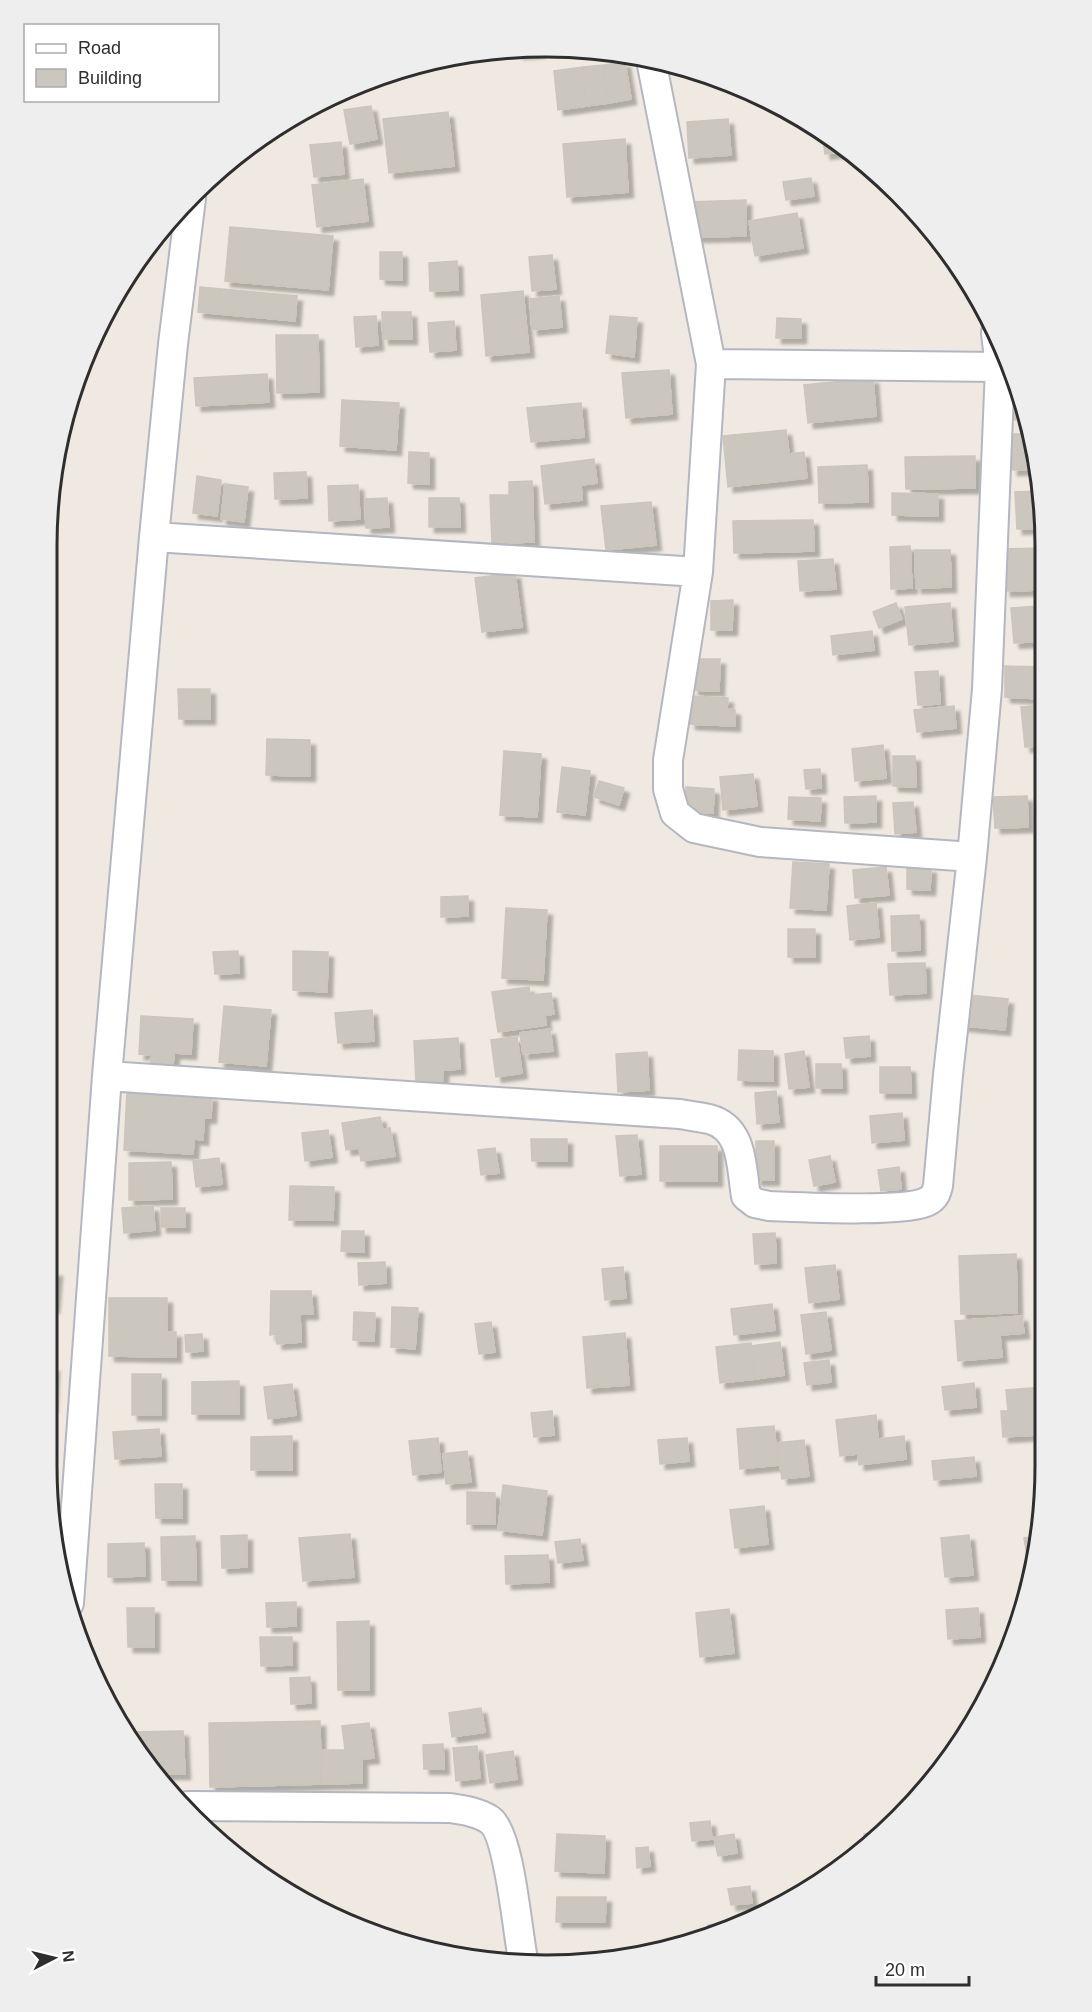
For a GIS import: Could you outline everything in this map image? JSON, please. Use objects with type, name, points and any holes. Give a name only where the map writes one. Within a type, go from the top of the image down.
[{"type":"street","points":[[653,69],[711,364],[698,572],[668,760],[668,789],[675,813],[694,828],[760,842],[972,856]]},
{"type":"street","points":[[71,1580],[107,1076],[154,537],[173,344],[189,212]]},
{"type":"street","points":[[107,1076],[680,1114],[712,1120],[730,1132],[738,1147],[746,1196],[755,1203],[769,1206],[898,1207],[927,1202],[935,1196],[938,1186],[972,856],[987,689],[1000,363]]},
{"type":"street","points":[[711,364],[1000,367]]},
{"type":"street","points":[[154,537],[698,572]]},
{"type":"street","points":[[195,1806],[450,1808],[470,1811],[491,1821],[505,1848],[522,1954]]},
{"type":"building","points":[[625,63],[631,99],[608,103],[604,65]]},
{"type":"building","points":[[604,65],[608,103],[586,106],[583,67]]},
{"type":"building","points":[[583,67],[586,106],[558,110],[554,71]]},
{"type":"building","points":[[371,106],[377,139],[350,144],[344,110]]},
{"type":"building","points":[[448,112],[454,166],[389,173],[383,119]]},
{"type":"building","points":[[728,119],[731,155],[689,158],[687,122]]},
{"type":"building","points":[[625,139],[628,192],[567,197],[563,144]]},
{"type":"building","points":[[341,142],[344,174],[314,177],[310,145]]},
{"type":"building","points":[[823,143],[836,153],[825,154]]},
{"type":"building","points":[[811,178],[814,196],[786,200],[783,182]]},
{"type":"building","points":[[363,179],[368,221],[317,227],[312,185]]},
{"type":"building","points":[[746,200],[746,236],[689,237],[688,202]]},
{"type":"building","points":[[797,213],[803,248],[755,256],[749,221]]},
{"type":"building","points":[[230,227],[333,236],[328,290],[225,281]]},
{"type":"building","points":[[380,252],[402,252],[402,280],[380,279]]},
{"type":"building","points":[[552,255],[556,289],[532,291],[529,257]]},
{"type":"building","points":[[457,261],[458,290],[430,291],[429,263]]},
{"type":"building","points":[[200,287],[297,296],[295,321],[198,312]]},
{"type":"building","points":[[523,291],[529,352],[486,356],[481,295]]},
{"type":"building","points":[[559,296],[562,327],[532,330],[530,299]]},
{"type":"building","points":[[382,312],[411,312],[412,339],[383,339]]},
{"type":"building","points":[[376,316],[378,345],[356,347],[354,317]]},
{"type":"building","points":[[610,316],[637,318],[634,357],[606,353]]},
{"type":"building","points":[[777,318],[801,319],[801,338],[776,338]]},
{"type":"building","points":[[454,321],[456,350],[430,352],[428,323]]},
{"type":"building","points":[[276,335],[318,335],[319,392],[277,393]]},
{"type":"building","points":[[669,370],[672,414],[626,418],[622,373]]},
{"type":"building","points":[[267,374],[269,402],[196,406],[194,378]]},
{"type":"building","points":[[873,378],[876,416],[808,423],[804,385]]},
{"type":"building","points":[[342,400],[399,403],[396,450],[340,446]]},
{"type":"building","points":[[581,403],[584,437],[531,442],[527,408]]},
{"type":"building","points":[[786,430],[789,454],[804,452],[807,478],[728,487],[723,436]]},
{"type":"building","points":[[1012,434],[1022,434],[1029,469],[1012,470]]},
{"type":"building","points":[[409,452],[429,453],[429,484],[408,483]]},
{"type":"building","points":[[975,456],[975,488],[906,489],[905,457]]},
{"type":"building","points":[[594,459],[597,483],[581,485],[582,500],[545,504],[541,466]]},
{"type":"building","points":[[867,465],[868,502],[819,503],[818,467]]},
{"type":"building","points":[[306,472],[307,498],[275,499],[274,473]]},
{"type":"building","points":[[197,476],[221,480],[217,516],[193,513]]},
{"type":"building","points":[[532,481],[534,542],[492,543],[490,495],[509,495],[509,482]]},
{"type":"building","points":[[225,484],[248,487],[244,522],[221,519]]},
{"type":"building","points":[[358,485],[360,519],[329,521],[328,486]]},
{"type":"building","points":[[1032,491],[1034,528],[1017,529],[1015,492]]},
{"type":"building","points":[[892,493],[938,494],[938,516],[892,515]]},
{"type":"building","points":[[387,498],[389,527],[366,528],[365,499]]},
{"type":"building","points":[[429,498],[459,498],[460,527],[429,527]]},
{"type":"building","points":[[651,502],[656,545],[606,550],[601,506]]},
{"type":"building","points":[[813,520],[814,551],[734,553],[733,521]]},
{"type":"building","points":[[910,546],[912,588],[891,589],[890,547]]},
{"type":"building","points":[[1035,548],[1035,590],[1005,591],[1004,549]]},
{"type":"building","points":[[915,550],[950,550],[951,587],[916,588]]},
{"type":"building","points":[[833,559],[836,589],[800,591],[798,561]]},
{"type":"building","points":[[515,573],[522,627],[482,632],[475,578]]},
{"type":"building","points":[[733,600],[732,630],[711,630],[711,601]]},
{"type":"building","points":[[896,603],[902,619],[879,628],[873,612]]},
{"type":"building","points":[[950,603],[953,641],[909,645],[905,607]]},
{"type":"building","points":[[1035,606],[1035,642],[1014,643],[1011,608]]},
{"type":"building","points":[[872,631],[874,650],[833,655],[831,636]]},
{"type":"building","points":[[694,659],[720,659],[719,691],[693,690]]},
{"type":"building","points":[[1005,666],[1035,667],[1035,699],[1005,697]]},
{"type":"building","points":[[938,671],[940,704],[918,705],[915,672]]},
{"type":"building","points":[[178,689],[210,689],[210,719],[179,719]]},
{"type":"building","points":[[690,696],[728,698],[727,709],[735,710],[735,726],[690,724]]},
{"type":"building","points":[[954,706],[956,728],[917,732],[914,710]]},
{"type":"building","points":[[1035,706],[1035,746],[1025,747],[1021,707]]},
{"type":"building","points":[[267,739],[310,740],[310,776],[266,775]]},
{"type":"building","points":[[883,745],[886,778],[855,781],[852,749]]},
{"type":"building","points":[[504,751],[541,754],[537,817],[500,815]]},
{"type":"building","points":[[893,756],[915,756],[916,787],[893,786]]},
{"type":"building","points":[[562,767],[590,771],[585,815],[557,812]]},
{"type":"building","points":[[820,769],[821,788],[806,789],[804,770]]},
{"type":"building","points":[[753,774],[757,806],[723,810],[720,777]]},
{"type":"building","points":[[599,781],[624,788],[619,805],[594,797]]},
{"type":"building","points":[[686,787],[714,789],[713,813],[685,812]]},
{"type":"building","points":[[876,796],[876,822],[845,823],[844,797]]},
{"type":"building","points":[[1027,796],[1028,827],[995,828],[993,797]]},
{"type":"building","points":[[789,797],[821,798],[820,821],[788,819]]},
{"type":"building","points":[[913,802],[916,832],[895,834],[893,803]]},
{"type":"building","points":[[793,862],[829,864],[826,910],[790,908]]},
{"type":"building","points":[[886,867],[889,895],[855,898],[853,870]]},
{"type":"building","points":[[907,867],[931,868],[930,890],[907,889]]},
{"type":"building","points":[[468,896],[468,916],[441,917],[441,897]]},
{"type":"building","points":[[876,903],[879,937],[850,940],[847,906]]},
{"type":"building","points":[[506,908],[547,910],[543,980],[502,978]]},
{"type":"building","points":[[919,915],[920,950],[892,951],[891,916]]},
{"type":"building","points":[[788,929],[815,929],[815,957],[788,957]]},
{"type":"building","points":[[238,951],[239,973],[215,974],[213,952]]},
{"type":"building","points":[[293,951],[328,952],[327,992],[293,990]]},
{"type":"building","points":[[925,963],[926,993],[890,995],[888,964]]},
{"type":"building","points":[[529,987],[530,995],[551,993],[554,1014],[545,1015],[546,1025],[498,1032],[492,992]]},
{"type":"building","points":[[959,994],[1008,999],[1005,1030],[956,1025]]},
{"type":"building","points":[[224,1006],[271,1010],[266,1066],[219,1062]]},
{"type":"building","points":[[372,1010],[374,1041],[338,1043],[335,1013]]},
{"type":"building","points":[[141,1016],[193,1019],[191,1054],[174,1053],[173,1066],[150,1065],[151,1055],[139,1054]]},
{"type":"building","points":[[550,1029],[553,1051],[523,1054],[520,1033]]},
{"type":"building","points":[[869,1036],[870,1056],[846,1058],[844,1038]]},
{"type":"building","points":[[517,1037],[522,1073],[496,1077],[491,1040]]},
{"type":"building","points":[[458,1038],[460,1069],[443,1070],[443,1081],[416,1082],[414,1041]]},
{"type":"building","points":[[739,1050],[773,1051],[773,1081],[738,1080]]},
{"type":"building","points":[[804,1051],[809,1087],[789,1089],[785,1054]]},
{"type":"building","points":[[647,1052],[649,1090],[618,1092],[616,1054]]},
{"type":"building","points":[[816,1064],[841,1064],[842,1088],[816,1088]]},
{"type":"building","points":[[880,1067],[910,1067],[911,1093],[880,1093]]},
{"type":"building","points":[[127,1091],[212,1096],[211,1118],[204,1118],[203,1140],[194,1139],[193,1154],[124,1150]]},
{"type":"building","points":[[776,1091],[779,1122],[757,1124],[755,1093]]},
{"type":"building","points":[[902,1113],[904,1140],[872,1143],[870,1116]]},
{"type":"building","points":[[380,1117],[383,1130],[390,1128],[395,1156],[361,1161],[359,1148],[346,1150],[342,1123]]},
{"type":"building","points":[[328,1130],[332,1157],[305,1161],[302,1133]]},
{"type":"building","points":[[637,1135],[641,1174],[620,1176],[616,1136]]},
{"type":"building","points":[[531,1139],[567,1139],[567,1161],[532,1161]]},
{"type":"building","points":[[756,1141],[774,1141],[774,1180],[756,1180]]},
{"type":"building","points":[[660,1146],[717,1146],[717,1181],[660,1181]]},
{"type":"building","points":[[495,1148],[499,1173],[481,1175],[478,1150]]},
{"type":"building","points":[[830,1156],[835,1182],[814,1186],[809,1160]]},
{"type":"building","points":[[219,1158],[222,1184],[196,1187],[193,1161]]},
{"type":"building","points":[[171,1162],[172,1199],[129,1200],[129,1163]]},
{"type":"building","points":[[899,1167],[901,1189],[881,1191],[878,1170]]},
{"type":"building","points":[[290,1186],[334,1187],[333,1220],[289,1220]]},
{"type":"building","points":[[153,1206],[155,1230],[124,1233],[122,1208]]},
{"type":"building","points":[[161,1208],[185,1208],[185,1227],[161,1227]]},
{"type":"building","points":[[342,1231],[364,1231],[364,1252],[341,1251]]},
{"type":"building","points":[[775,1233],[776,1263],[755,1264],[753,1234]]},
{"type":"building","points":[[1016,1254],[1017,1313],[961,1314],[959,1256]]},
{"type":"building","points":[[385,1262],[386,1283],[359,1285],[358,1263]]},
{"type":"building","points":[[835,1265],[839,1299],[809,1303],[805,1268]]},
{"type":"building","points":[[623,1267],[626,1298],[605,1300],[602,1269]]},
{"type":"building","points":[[271,1291],[311,1291],[313,1314],[300,1314],[301,1342],[277,1344],[276,1334],[270,1335]]},
{"type":"building","points":[[109,1298],[167,1298],[167,1332],[176,1332],[176,1357],[109,1356]]},
{"type":"building","points":[[772,1304],[775,1330],[734,1335],[731,1309]]},
{"type":"building","points":[[392,1307],[418,1308],[415,1349],[391,1347]]},
{"type":"building","points":[[354,1312],[375,1313],[374,1341],[353,1340]]},
{"type":"building","points":[[826,1312],[831,1350],[806,1354],[801,1315]]},
{"type":"building","points":[[1022,1316],[1024,1333],[1000,1335],[1002,1357],[958,1361],[955,1321]]},
{"type":"building","points":[[491,1322],[495,1352],[479,1354],[475,1324]]},
{"type":"building","points":[[625,1333],[629,1385],[587,1388],[583,1337]]},
{"type":"building","points":[[202,1334],[203,1351],[186,1352],[185,1335]]},
{"type":"building","points":[[780,1342],[784,1375],[755,1379],[751,1346]]},
{"type":"building","points":[[751,1343],[755,1379],[720,1383],[716,1347]]},
{"type":"building","points":[[829,1360],[831,1382],[807,1385],[804,1363]]},
{"type":"building","points":[[132,1374],[161,1374],[161,1415],[132,1415]]},
{"type":"building","points":[[239,1381],[239,1414],[192,1414],[192,1382]]},
{"type":"building","points":[[974,1383],[976,1407],[945,1410],[942,1387]]},
{"type":"building","points":[[292,1384],[296,1415],[268,1419],[264,1387]]},
{"type":"building","points":[[1035,1388],[1035,1435],[1003,1437],[1001,1411],[1008,1411],[1006,1390]]},
{"type":"building","points":[[552,1411],[554,1435],[534,1437],[531,1413]]},
{"type":"building","points":[[876,1415],[878,1439],[904,1436],[906,1459],[859,1465],[858,1454],[840,1456],[836,1420]]},
{"type":"building","points":[[774,1426],[778,1465],[740,1469],[737,1429]]},
{"type":"building","points":[[159,1429],[161,1456],[115,1459],[113,1432]]},
{"type":"building","points":[[292,1436],[292,1470],[251,1470],[251,1437]]},
{"type":"building","points":[[438,1438],[441,1472],[413,1475],[409,1441]]},
{"type":"building","points":[[687,1438],[689,1461],[660,1464],[658,1440]]},
{"type":"building","points":[[804,1440],[809,1476],[782,1479],[777,1443]]},
{"type":"building","points":[[467,1451],[471,1482],[446,1484],[443,1454]]},
{"type":"building","points":[[974,1457],[976,1476],[934,1480],[932,1461]]},
{"type":"building","points":[[155,1484],[182,1484],[182,1518],[156,1518]]},
{"type":"building","points":[[503,1485],[547,1491],[542,1535],[498,1530]]},
{"type":"building","points":[[467,1492],[495,1493],[495,1524],[467,1524]]},
{"type":"building","points":[[764,1506],[768,1544],[735,1548],[730,1510]]},
{"type":"building","points":[[350,1534],[354,1577],[303,1581],[299,1538]]},
{"type":"building","points":[[247,1535],[247,1567],[222,1568],[221,1536]]},
{"type":"building","points":[[969,1535],[973,1575],[945,1577],[941,1538]]},
{"type":"building","points":[[195,1536],[196,1580],[162,1580],[161,1537]]},
{"type":"building","points":[[1030,1537],[1027,1556],[1024,1538]]},
{"type":"building","points":[[580,1539],[583,1560],[558,1563],[555,1542]]},
{"type":"building","points":[[144,1543],[145,1576],[108,1577],[108,1544]]},
{"type":"building","points":[[548,1555],[549,1582],[506,1584],[505,1556]]},
{"type":"building","points":[[296,1602],[296,1626],[267,1627],[266,1603]]},
{"type":"building","points":[[127,1608],[154,1608],[154,1647],[128,1647]]},
{"type":"building","points":[[978,1608],[980,1637],[948,1639],[946,1610]]},
{"type":"building","points":[[729,1609],[734,1653],[700,1657],[696,1613]]},
{"type":"building","points":[[369,1621],[369,1690],[338,1690],[337,1622]]},
{"type":"building","points":[[260,1637],[292,1637],[292,1665],[261,1666]]},
{"type":"building","points":[[310,1677],[311,1703],[291,1704],[290,1678]]},
{"type":"building","points":[[481,1708],[485,1732],[452,1737],[449,1713]]},
{"type":"building","points":[[320,1721],[321,1784],[210,1787],[209,1723]]},
{"type":"building","points":[[369,1723],[374,1758],[362,1759],[362,1783],[322,1784],[322,1750],[345,1750],[342,1726]]},
{"type":"building","points":[[183,1731],[185,1774],[166,1774],[136,1732]]},
{"type":"building","points":[[443,1744],[444,1769],[424,1769],[423,1745]]},
{"type":"building","points":[[477,1746],[480,1778],[456,1781],[453,1748]]},
{"type":"building","points":[[513,1751],[517,1779],[490,1783],[486,1755]]},
{"type":"building","points":[[710,1821],[712,1839],[692,1841],[690,1823]]},
{"type":"building","points":[[557,1834],[605,1836],[604,1873],[555,1871]]},
{"type":"building","points":[[734,1834],[737,1853],[718,1856],[714,1837]]},
{"type":"building","points":[[648,1847],[650,1866],[637,1868],[636,1848]]},
{"type":"building","points":[[750,1886],[752,1903],[731,1905],[728,1889]]},
{"type":"building","points":[[557,1897],[606,1897],[605,1922],[556,1922]]}]
